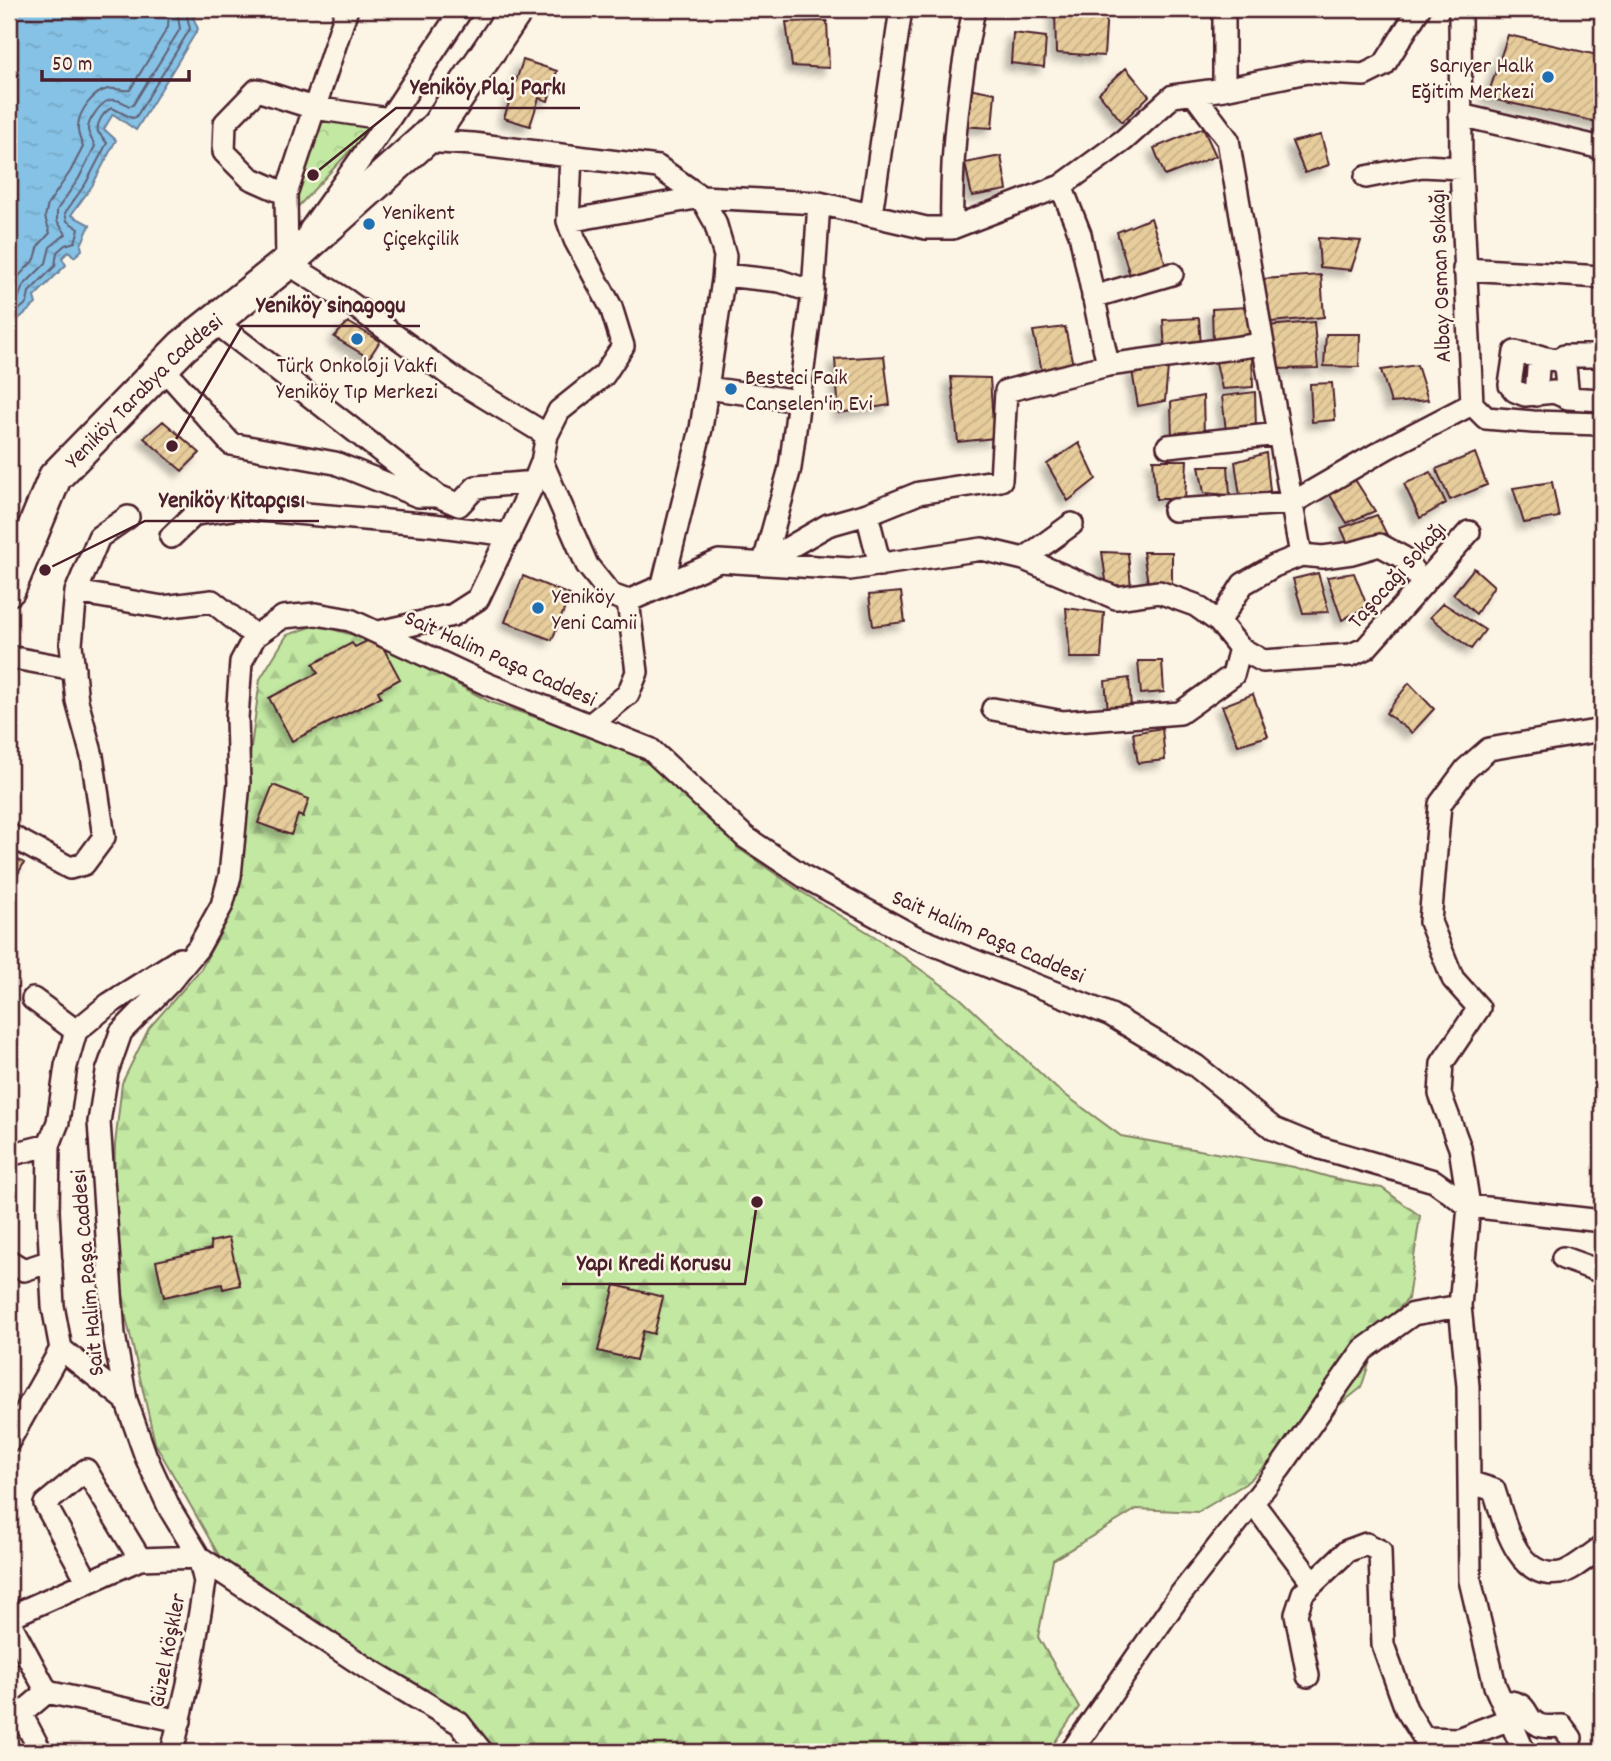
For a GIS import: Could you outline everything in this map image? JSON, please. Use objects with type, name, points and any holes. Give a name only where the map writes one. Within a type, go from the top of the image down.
[{"type":"main road","name":"Yeniköy Tarabya Caddesi","points":[[9,589],[55,477],[183,346],[287,263],[438,126],[517,9]]},
{"type":"street","points":[[287,263],[286,194],[347,9]]},
{"type":"street","points":[[287,263],[462,9]]},
{"type":"street","points":[[871,215],[901,9]]},
{"type":"street","points":[[952,228],[952,156],[956,107],[974,9]]},
{"type":"street","points":[[1224,9],[1224,89]]},
{"type":"street","points":[[568,221],[701,197],[819,204],[926,228],[952,228],[1061,186],[1124,140],[1172,96],[1224,89],[1307,72],[1364,75],[1384,65],[1419,9]]},
{"type":"street","name":"Albay Osman Sokağı","points":[[1460,9],[1464,270],[1472,404]]},
{"type":"street","points":[[286,194],[250,178],[224,152],[225,123],[257,90],[314,108],[388,119]]},
{"type":"street","points":[[1193,93],[1228,140],[1301,555]]},
{"type":"street","points":[[1460,115],[1602,148]]},
{"type":"street","points":[[423,141],[472,144],[658,167],[701,197],[715,222],[725,256],[707,388],[701,429],[663,584]]},
{"type":"street","points":[[287,263],[346,300],[455,379],[547,435],[559,411],[604,375],[622,346],[611,307],[575,240],[568,221],[571,156]]},
{"type":"street","points":[[1366,177],[1422,166],[1461,168]]},
{"type":"street","points":[[1061,186],[1080,234],[1108,365]]},
{"type":"street","points":[[764,562],[790,468],[813,292],[819,204]]},
{"type":"street","points":[[1464,270],[1602,277]]},
{"type":"street","points":[[1094,297],[1172,274]]},
{"type":"street","points":[[723,275],[780,281],[813,292]]},
{"type":"street","points":[[215,321],[438,496],[459,505],[470,530]]},
{"type":"street","points":[[764,562],[828,524],[867,514],[919,493],[1000,480],[1006,391],[1108,365],[1263,344]]},
{"type":"street","points":[[1508,420],[1515,352],[1557,360],[1564,356],[1602,356]]},
{"type":"street","points":[[1536,395],[1539,356]]},
{"type":"street","points":[[1564,356],[1568,398]]},
{"type":"street","points":[[162,367],[231,444],[335,463],[418,496],[438,496]]},
{"type":"street","points":[[1510,385],[1515,391],[1536,395],[1554,392],[1568,398],[1602,400]]},
{"type":"street","points":[[707,388],[799,401]]},
{"type":"street","points":[[1174,510],[1292,503],[1387,448],[1472,404],[1486,418],[1602,424]]},
{"type":"street","points":[[1168,446],[1279,434]]},
{"type":"street","name":"Sait Halim Paşa Caddesi","points":[[379,632],[453,615],[478,599],[534,482],[542,462],[547,435]]},
{"type":"street","points":[[542,462],[587,565],[611,594],[628,601],[719,561],[850,569],[982,549],[1024,559],[1116,598],[1159,592],[1195,605],[1219,622],[1240,648],[1233,676],[1180,713],[1063,722],[993,709]]},
{"type":"street","points":[[459,505],[476,487],[534,482]]},
{"type":"street","points":[[171,537],[195,514],[237,508],[510,535]]},
{"type":"street","points":[[867,514],[880,565]]},
{"type":"street","points":[[9,835],[70,868],[84,864],[104,837],[92,756],[77,701],[71,644],[76,592],[99,537],[128,517]]},
{"type":"street","points":[[1024,559],[1072,524]]},
{"type":"street","name":"Taşocağı Sokağı","points":[[1240,648],[1263,661],[1351,655],[1366,648],[1469,532]]},
{"type":"street","points":[[1219,622],[1243,584],[1274,566],[1301,555],[1323,557],[1380,545],[1404,558],[1422,583]]},
{"type":"street","points":[[76,592],[163,607],[212,601],[255,636]]},
{"type":"street","points":[[590,725],[628,694],[637,672],[628,601]]},
{"type":"street","name":"Sait Halim Paşa Caddesi","points":[[482,1752],[458,1723],[365,1667],[199,1557],[170,1509],[146,1457],[126,1400],[114,1335],[100,1134],[107,1072],[121,1032],[169,983],[198,948],[222,905],[230,876],[239,783],[237,718],[241,662],[255,636],[284,617],[316,614],[350,620],[487,684],[650,749],[745,837],[805,877],[917,938],[1111,1015],[1196,1066],[1274,1129],[1320,1148],[1434,1181],[1469,1206],[1602,1221]]},
{"type":"street","points":[[9,657],[74,669]]},
{"type":"street","points":[[1524,1752],[1495,1686],[1470,1580],[1468,1386],[1460,1306],[1469,1206],[1460,1148],[1440,1094],[1442,1063],[1479,1008],[1453,979],[1430,922],[1440,804],[1466,769],[1489,749],[1602,730]]},
{"type":"street","name":"Sait Halim Paşa Caddesi","points":[[61,1349],[53,1306],[49,1145],[58,1122],[66,1066],[76,1031],[109,1004],[198,948]]},
{"type":"street","points":[[33,999],[76,1031]]},
{"type":"street","points":[[9,1155],[49,1145]]},
{"type":"street","points":[[1563,1258],[1602,1272]]},
{"type":"street","points":[[9,1261],[24,1270],[51,1261]]},
{"type":"street","points":[[1071,1752],[1177,1599],[1280,1468],[1363,1350],[1413,1314],[1460,1306]]},
{"type":"street","points":[[9,1441],[61,1349],[126,1400]]},
{"type":"street","points":[[89,1582],[45,1504],[86,1470],[140,1559]]},
{"type":"street","points":[[1469,1482],[1494,1490],[1517,1553],[1538,1570],[1561,1573],[1602,1547]]},
{"type":"street","points":[[1253,1503],[1313,1583]]},
{"type":"street","points":[[1308,1676],[1296,1614],[1303,1593],[1347,1551],[1366,1544],[1380,1551],[1383,1645],[1406,1709],[1424,1738],[1458,1739],[1518,1702],[1535,1723],[1562,1727],[1572,1738]]},
{"type":"street","points":[[47,1692],[9,1619],[140,1559],[199,1557]]},
{"type":"street","name":"Güzel Köşkler","points":[[172,1752],[188,1684],[205,1582],[199,1557]]},
{"type":"street","points":[[41,1752],[15,1706],[47,1692],[180,1721]]},
{"type":"green space","points":[[320,117],[374,125],[281,225]]},
{"type":"green space","points":[[317,625],[382,643],[490,702],[637,751],[705,789],[737,847],[797,889],[874,936],[959,997],[1056,1088],[1121,1136],[1294,1167],[1343,1181],[1382,1188],[1420,1216],[1408,1299],[1382,1325],[1361,1388],[1291,1443],[1245,1484],[1198,1512],[1137,1509],[1053,1560],[1038,1637],[1079,1707],[1048,1752],[493,1752],[463,1713],[374,1663],[222,1561],[155,1443],[126,1317],[113,1222],[115,1145],[122,1083],[149,1028],[201,969],[229,917],[260,679],[287,635]]},
{"type":"water","points":[[9,9],[204,9],[193,17],[198,29],[136,130],[113,114],[104,129],[116,140],[92,186],[71,215],[90,225],[81,245],[82,250],[74,257],[69,251],[62,258],[66,265],[34,297],[36,304],[9,327]]},
{"type":"building","points":[[1055,9],[1107,9],[1104,56],[1056,53]]},
{"type":"building","points":[[827,21],[829,68],[792,66],[786,22]]},
{"type":"building","points":[[1013,33],[1046,37],[1044,67],[1011,63]]},
{"type":"building","name":"Sarıyer Halk Eğitim Merkezi","points":[[1508,35],[1602,56],[1602,123],[1487,98]]},
{"type":"building","points":[[523,60],[557,71],[548,101],[539,98],[530,126],[504,118]]},
{"type":"building","points":[[1126,68],[1149,96],[1122,122],[1099,93]]},
{"type":"building","points":[[963,87],[995,93],[992,128],[960,126]]},
{"type":"building","points":[[1203,128],[1216,156],[1165,176],[1154,148]]},
{"type":"building","points":[[1321,135],[1329,165],[1305,173],[1292,142]]},
{"type":"building","points":[[1001,156],[1007,190],[972,196],[965,163]]},
{"type":"building","points":[[1151,218],[1167,268],[1131,279],[1117,232]]},
{"type":"building","points":[[1318,238],[1361,241],[1351,270],[1320,267]]},
{"type":"building","points":[[1321,275],[1324,317],[1271,322],[1263,279]]},
{"type":"building","points":[[1248,307],[1251,336],[1213,342],[1212,309]]},
{"type":"building","points":[[1199,318],[1201,346],[1165,351],[1163,320]]},
{"type":"building","name":"Türk Onkoloji Vakfı Yeniköy Tıp Merkezi","points":[[348,322],[380,341],[369,358],[334,337]]},
{"type":"building","points":[[1314,322],[1318,368],[1275,369],[1267,326]]},
{"type":"building","points":[[1065,327],[1073,365],[1042,371],[1033,331]]},
{"type":"building","points":[[1326,334],[1360,334],[1359,367],[1324,366]]},
{"type":"building","points":[[1252,355],[1253,387],[1222,389],[1215,358]]},
{"type":"building","points":[[884,356],[890,405],[839,413],[835,359]]},
{"type":"building","points":[[1417,365],[1428,400],[1391,403],[1381,370]]},
{"type":"building","points":[[1168,367],[1165,401],[1138,406],[1132,371]]},
{"type":"building","points":[[951,377],[990,378],[994,438],[958,442]]},
{"type":"building","points":[[1332,383],[1335,420],[1312,422],[1310,384]]},
{"type":"building","points":[[1255,392],[1256,429],[1226,431],[1222,396]]},
{"type":"building","points":[[1203,396],[1204,436],[1172,439],[1171,402]]},
{"type":"building","points":[[163,421],[200,453],[182,471],[144,438]]},
{"type":"building","points":[[1079,443],[1096,479],[1068,501],[1047,464]]},
{"type":"building","points":[[1266,453],[1270,491],[1240,496],[1235,462]]},
{"type":"building","points":[[1475,453],[1487,485],[1450,500],[1436,469]]},
{"type":"building","points":[[1153,460],[1187,460],[1185,499],[1156,499]]},
{"type":"building","points":[[1199,466],[1228,466],[1230,495],[1204,493]]},
{"type":"building","points":[[1431,472],[1446,503],[1420,518],[1404,484]]},
{"type":"building","points":[[1354,478],[1375,511],[1347,523],[1327,490]]},
{"type":"building","points":[[1552,482],[1559,517],[1524,523],[1513,488]]},
{"type":"building","points":[[1377,515],[1388,537],[1350,548],[1341,528]]},
{"type":"building","points":[[1102,552],[1128,553],[1131,587],[1107,587]]},
{"type":"building","points":[[1143,552],[1172,552],[1172,584],[1148,583]]},
{"type":"building","points":[[1474,568],[1494,586],[1476,614],[1453,594]]},
{"type":"building","points":[[1318,573],[1329,612],[1303,613],[1293,579]]},
{"type":"building","points":[[1354,573],[1367,606],[1342,620],[1327,577]]},
{"type":"building","name":"Yeniköy Yeni Camii","points":[[523,576],[570,595],[552,640],[505,622]]},
{"type":"building","points":[[901,592],[905,622],[873,626],[869,595]]},
{"type":"building","points":[[1443,603],[1485,630],[1471,649],[1430,617]]},
{"type":"building","points":[[1066,608],[1104,613],[1101,658],[1070,658]]},
{"type":"building","points":[[377,636],[400,679],[378,691],[381,697],[292,741],[269,698],[318,673],[313,664],[352,643],[355,647]]},
{"type":"building","points":[[1138,661],[1162,661],[1164,692],[1141,694]]},
{"type":"building","points":[[1129,678],[1131,708],[1108,710],[1105,681]]},
{"type":"building","points":[[1409,683],[1434,709],[1412,733],[1386,713]]},
{"type":"building","points":[[1253,694],[1268,736],[1238,745],[1222,706]]},
{"type":"building","points":[[1162,728],[1165,760],[1138,763],[1133,733]]},
{"type":"building","points":[[273,785],[309,799],[303,817],[298,815],[291,835],[258,823]]},
{"type":"building","points":[[9,854],[24,863],[12,884],[9,882]]},
{"type":"building","points":[[229,1238],[240,1285],[223,1289],[222,1284],[164,1297],[156,1261],[211,1249],[210,1242]]},
{"type":"building","points":[[615,1285],[663,1297],[654,1334],[643,1331],[636,1360],[598,1351]]},
{"type":"place","name":"Sarıyer Halk Eğitim Merkezi","points":[[1548,77]]},
{"type":"place","name":"Yeniköy Plaj Parkı","points":[[313,175]]},
{"type":"place","name":"Yenikent Çiçekçilik","points":[[369,224]]},
{"type":"place","name":"Türk Onkoloji Vakfı Yeniköy Tıp Merkezi","points":[[357,339]]},
{"type":"place","name":"Besteci Faik Canselen'in Evi","points":[[731,389]]},
{"type":"place","name":"Yeniköy sinagogu","points":[[172,446]]},
{"type":"place","name":"Yeniköy Kitapçısı","points":[[45,570]]},
{"type":"place","name":"Yeniköy Yeni Camii","points":[[538,608]]},
{"type":"place","name":"Yapı Kredi Korusu","points":[[757,1202]]}]
